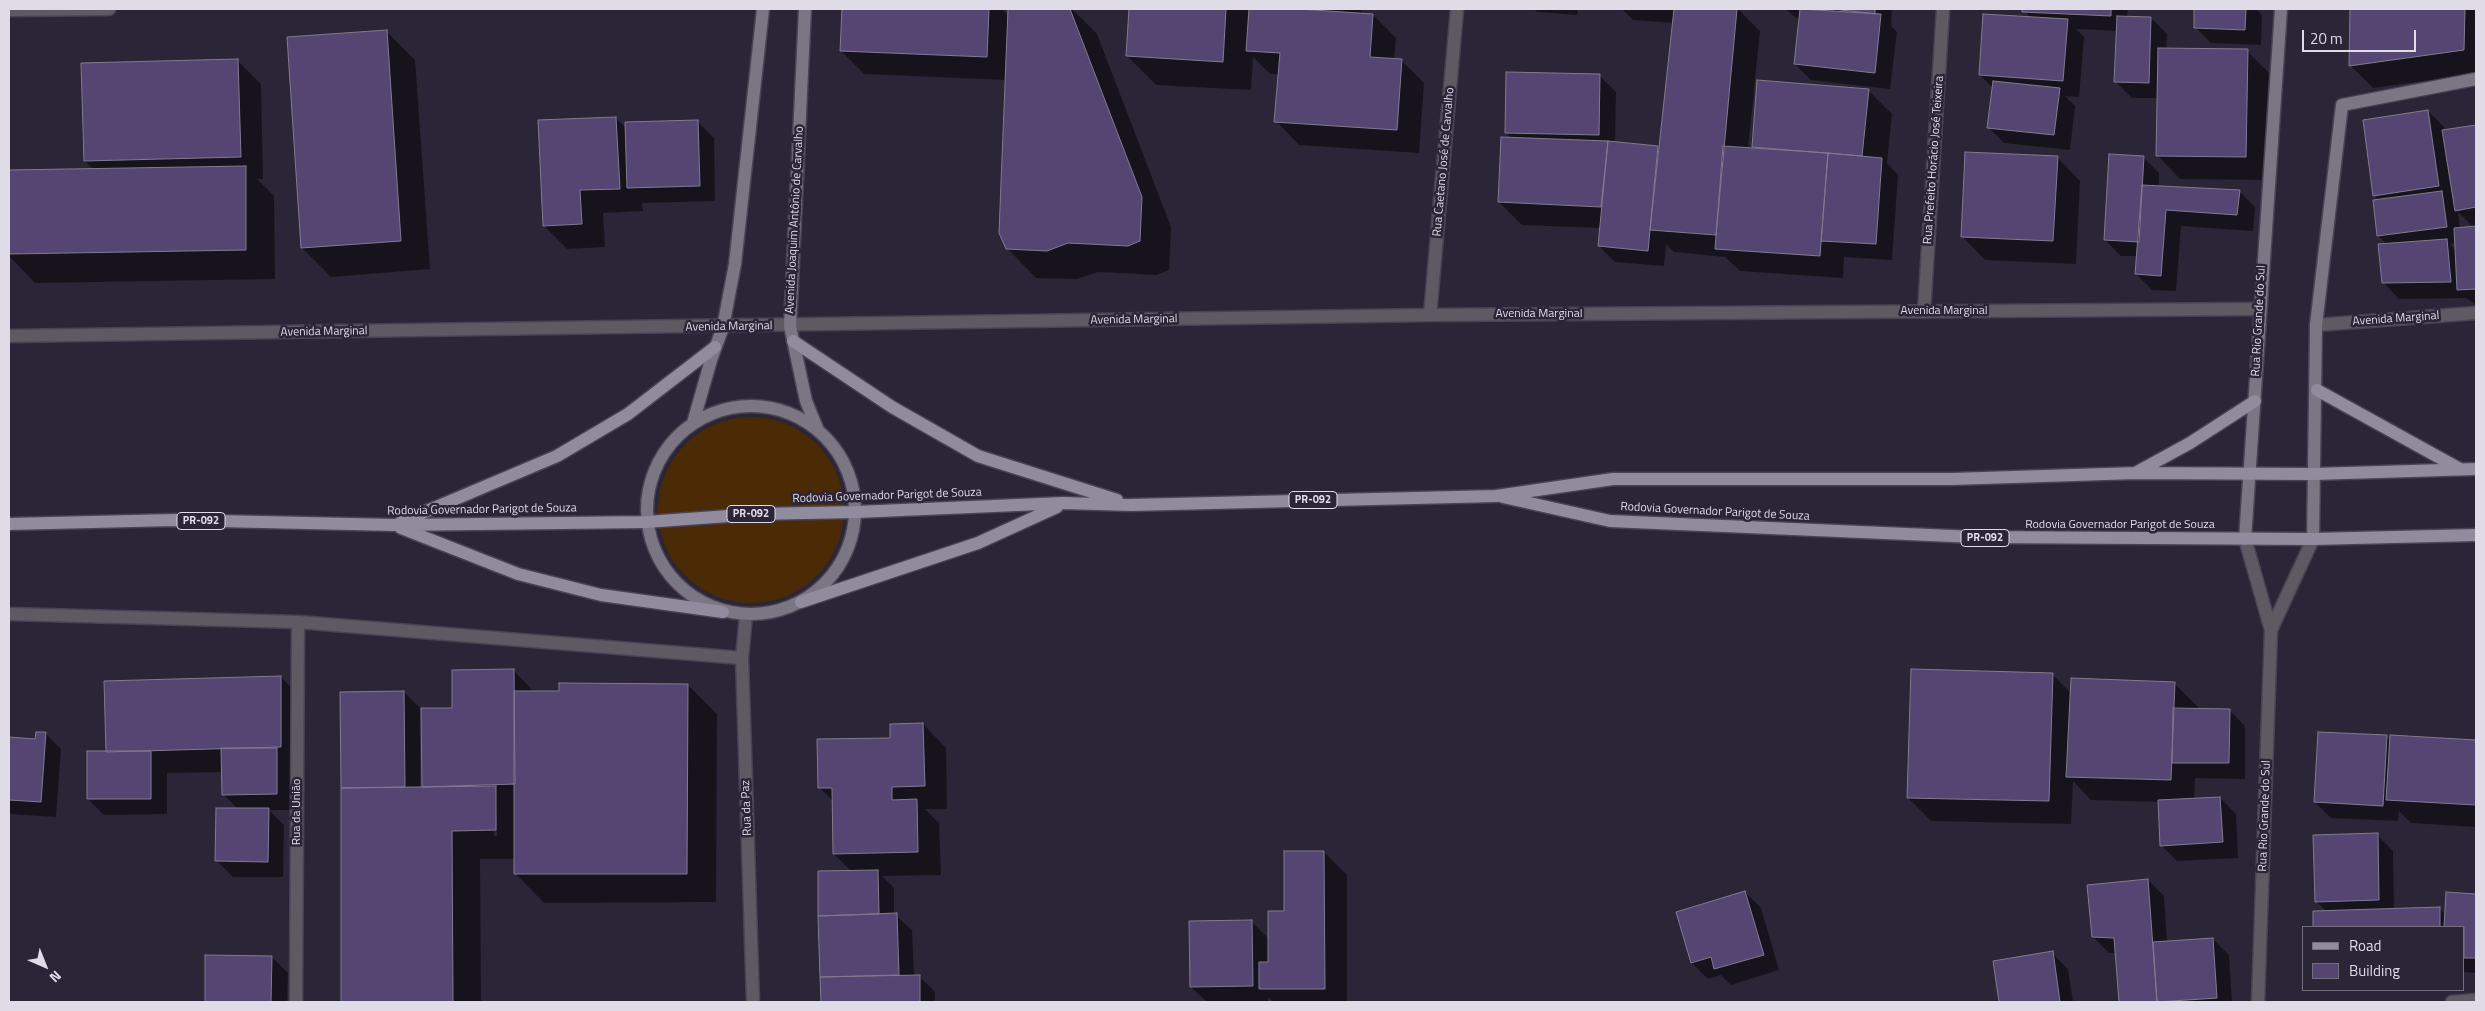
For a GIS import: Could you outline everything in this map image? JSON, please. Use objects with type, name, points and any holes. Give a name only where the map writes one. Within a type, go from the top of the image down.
[{"type":"main road","points":[[793,341],[892,407],[978,456],[1131,505]]},
{"type":"main road","points":[[394,526],[557,456],[628,414],[715,347]]},
{"type":"main road","points":[[2317,390],[2460,469]]},
{"type":"main road","points":[[2136,473],[2190,443],[2255,401]]},
{"type":"main road","name":"Rodovia Governador Parigot de Souza","points":[[9,524],[174,520],[394,526],[646,522],[756,514],[856,512],[1063,503],[1131,505],[1496,496],[1612,479],[1952,479],[2136,473],[2248,472],[2314,474],[2476,469]]},
{"type":"main road","name":"Rodovia Governador Parigot de Souza","points":[[1496,496],[1610,521],[1975,538],[2313,539],[2476,535]]},
{"type":"main road","points":[[801,602],[978,543],[1063,503]]},
{"type":"main road","points":[[394,526],[518,574],[601,595],[723,612]]},
{"type":"street","points":[[9,10],[109,9]]},
{"type":"street","points":[[694,423],[715,347],[723,327],[735,264],[763,9]]},
{"type":"street","name":"Avenida Joaquim Antônio de Carvalho","points":[[804,9],[790,326],[806,401],[817,428]]},
{"type":"street","name":"Rua Caetano José de Carvalho","points":[[1430,315],[1457,9]]},
{"type":"street","name":"Rua Prefeito Horácio José Teixeira","points":[[1924,312],[1943,9]]},
{"type":"street","name":"Rua Rio Grande do Sul","points":[[2258,1002],[2271,630],[2245,539],[2248,472],[2255,401],[2282,9]]},
{"type":"street","points":[[2313,539],[2317,390],[2316,325],[2342,105],[2476,79]]},
{"type":"street","name":"Avenida Marginal","points":[[9,336],[723,327],[1430,315],[2260,309]]},
{"type":"street","name":"Avenida Marginal","points":[[2316,325],[2476,313]]},
{"type":"street","points":[[756,406],[788,412],[817,428],[833,446],[846,466],[853,489],[856,512],[848,548],[829,579],[801,602],[775,612],[746,615],[723,612],[695,599],[671,579],[654,552],[646,522],[650,484],[666,450],[694,423],[723,410],[756,406]]},
{"type":"street","name":"Rua Rio Grande do Sul","points":[[2271,630],[2313,539]]},
{"type":"street","points":[[9,614],[298,622],[742,658]]},
{"type":"street","name":"Rua da Paz","points":[[746,615],[742,658],[753,1002]]},
{"type":"street","name":"Rua da União","points":[[296,1002],[298,622]]},
{"type":"street","points":[[2452,1002],[2476,1000]]},
{"type":"shaded area","points":[[751,417],[778,421],[795,428],[810,438],[823,451],[833,466],[840,483],[844,510],[840,537],[833,554],[823,569],[810,582],[795,592],[778,599],[751,603],[724,599],[707,592],[692,582],[679,569],[669,554],[662,537],[658,510],[662,483],[669,466],[679,451],[692,438],[707,428],[724,421]]},
{"type":"building","points":[[842,9],[989,9],[987,57],[840,51]]},
{"type":"building","points":[[1008,9],[1070,9],[1142,197],[1140,241],[1128,246],[1068,243],[1047,251],[1006,249],[999,233]]},
{"type":"building","points":[[1129,9],[1226,9],[1223,62],[1126,56]]},
{"type":"building","points":[[1249,9],[1299,9],[1373,14],[1370,57],[1402,59],[1397,130],[1274,122],[1280,53],[1246,51]]},
{"type":"building","points":[[1674,9],[1737,9],[1716,235],[1650,230]]},
{"type":"building","points":[[1800,9],[1881,14],[1875,73],[1794,64]]},
{"type":"building","points":[[1833,9],[1875,9],[1875,14]]},
{"type":"building","points":[[2022,9],[2111,9],[2111,16],[2022,12]]},
{"type":"building","points":[[2194,9],[2246,9],[2245,30],[2194,28]]},
{"type":"building","points":[[2350,9],[2465,9],[2464,50],[2349,66]]},
{"type":"building","points":[[1983,14],[2068,19],[2063,81],[1979,75]]},
{"type":"building","points":[[2117,16],[2151,17],[2149,83],[2114,82]]},
{"type":"building","points":[[387,30],[401,241],[301,248],[287,37]]},
{"type":"building","points":[[2158,48],[2248,49],[2246,157],[2156,156]]},
{"type":"building","points":[[238,59],[241,157],[84,161],[81,63]]},
{"type":"building","points":[[1506,72],[1600,74],[1599,135],[1505,133]]},
{"type":"building","points":[[1757,80],[1869,89],[1862,156],[1752,147]]},
{"type":"building","points":[[1993,81],[2060,88],[2054,135],[1987,128]]},
{"type":"building","points":[[2428,110],[2439,186],[2373,196],[2363,120]]},
{"type":"building","points":[[616,117],[620,189],[580,190],[582,224],[543,226],[538,120]]},
{"type":"building","points":[[698,120],[700,186],[627,188],[625,122]]},
{"type":"building","points":[[2476,125],[2476,207],[2455,211],[2442,130]]},
{"type":"building","points":[[1501,137],[1608,141],[1601,207],[1498,202]]},
{"type":"building","points":[[1608,141],[1658,146],[1648,251],[1598,246]]},
{"type":"building","points":[[1723,146],[1828,153],[1820,256],[1715,249]]},
{"type":"building","points":[[1965,152],[2058,156],[2053,241],[1961,237]]},
{"type":"building","points":[[1828,153],[1882,158],[1876,244],[1821,241]]},
{"type":"building","points":[[2109,154],[2144,156],[2139,242],[2104,240]]},
{"type":"building","points":[[246,166],[246,250],[9,254],[9,170]]},
{"type":"building","points":[[2142,185],[2240,190],[2237,215],[2166,210],[2161,276],[2135,274]]},
{"type":"building","points":[[2442,191],[2447,227],[2377,236],[2373,200]]},
{"type":"building","points":[[2476,226],[2476,289],[2457,290],[2454,228]]},
{"type":"building","points":[[2447,239],[2451,282],[2382,283],[2378,244]]},
{"type":"building","points":[[514,669],[515,784],[422,787],[421,708],[452,708],[452,670]]},
{"type":"building","points":[[1911,669],[2053,673],[2049,801],[1907,798]]},
{"type":"building","points":[[281,676],[281,747],[106,752],[104,681]]},
{"type":"building","points":[[2071,678],[2175,682],[2171,780],[2066,777]]},
{"type":"building","points":[[559,683],[688,684],[687,874],[514,874],[514,691],[559,691]]},
{"type":"building","points":[[404,691],[405,787],[341,788],[340,692]]},
{"type":"building","points":[[2173,708],[2230,709],[2229,763],[2172,763]]},
{"type":"building","points":[[923,723],[925,786],[892,787],[892,800],[917,799],[918,852],[833,854],[832,788],[818,788],[817,739],[890,738],[890,724]]},
{"type":"building","points":[[36,732],[46,732],[41,802],[9,800],[9,737],[35,739]]},
{"type":"building","points":[[2318,732],[2387,735],[2383,806],[2314,802]]},
{"type":"building","points":[[2390,735],[2476,740],[2476,805],[2386,800]]},
{"type":"building","points":[[221,748],[277,748],[277,794],[222,795]]},
{"type":"building","points":[[87,751],[151,751],[151,799],[87,799]]},
{"type":"building","points":[[496,786],[496,830],[452,831],[453,1002],[341,1002],[341,788]]},
{"type":"building","points":[[2220,797],[2223,842],[2160,846],[2158,800]]},
{"type":"building","points":[[216,808],[269,808],[268,862],[215,861]]},
{"type":"building","points":[[2378,833],[2379,900],[2315,902],[2313,835]]},
{"type":"building","points":[[1284,851],[1324,851],[1325,989],[1259,989],[1259,962],[1268,962],[1268,911],[1284,911]]},
{"type":"building","points":[[878,870],[879,914],[818,916],[818,871]]},
{"type":"building","points":[[2148,879],[2157,1002],[2119,1002],[2114,938],[2092,937],[2087,885]]},
{"type":"building","points":[[1745,891],[1764,955],[1714,969],[1711,957],[1691,963],[1676,912]]},
{"type":"building","points":[[2446,892],[2476,894],[2476,958],[2465,958],[2465,926],[2444,926]]},
{"type":"building","points":[[2440,907],[2440,926],[2313,926],[2313,911]]},
{"type":"building","points":[[897,913],[899,975],[820,977],[818,916]]},
{"type":"building","points":[[1252,920],[1253,986],[1190,987],[1189,921]]},
{"type":"building","points":[[2213,938],[2217,998],[2157,1002],[2153,942]]},
{"type":"building","points":[[2053,951],[2060,1002],[1999,1002],[1993,961]]},
{"type":"building","points":[[205,955],[272,956],[271,1002],[205,1002]]},
{"type":"building","points":[[920,975],[920,1002],[821,1002],[820,977]]}]
